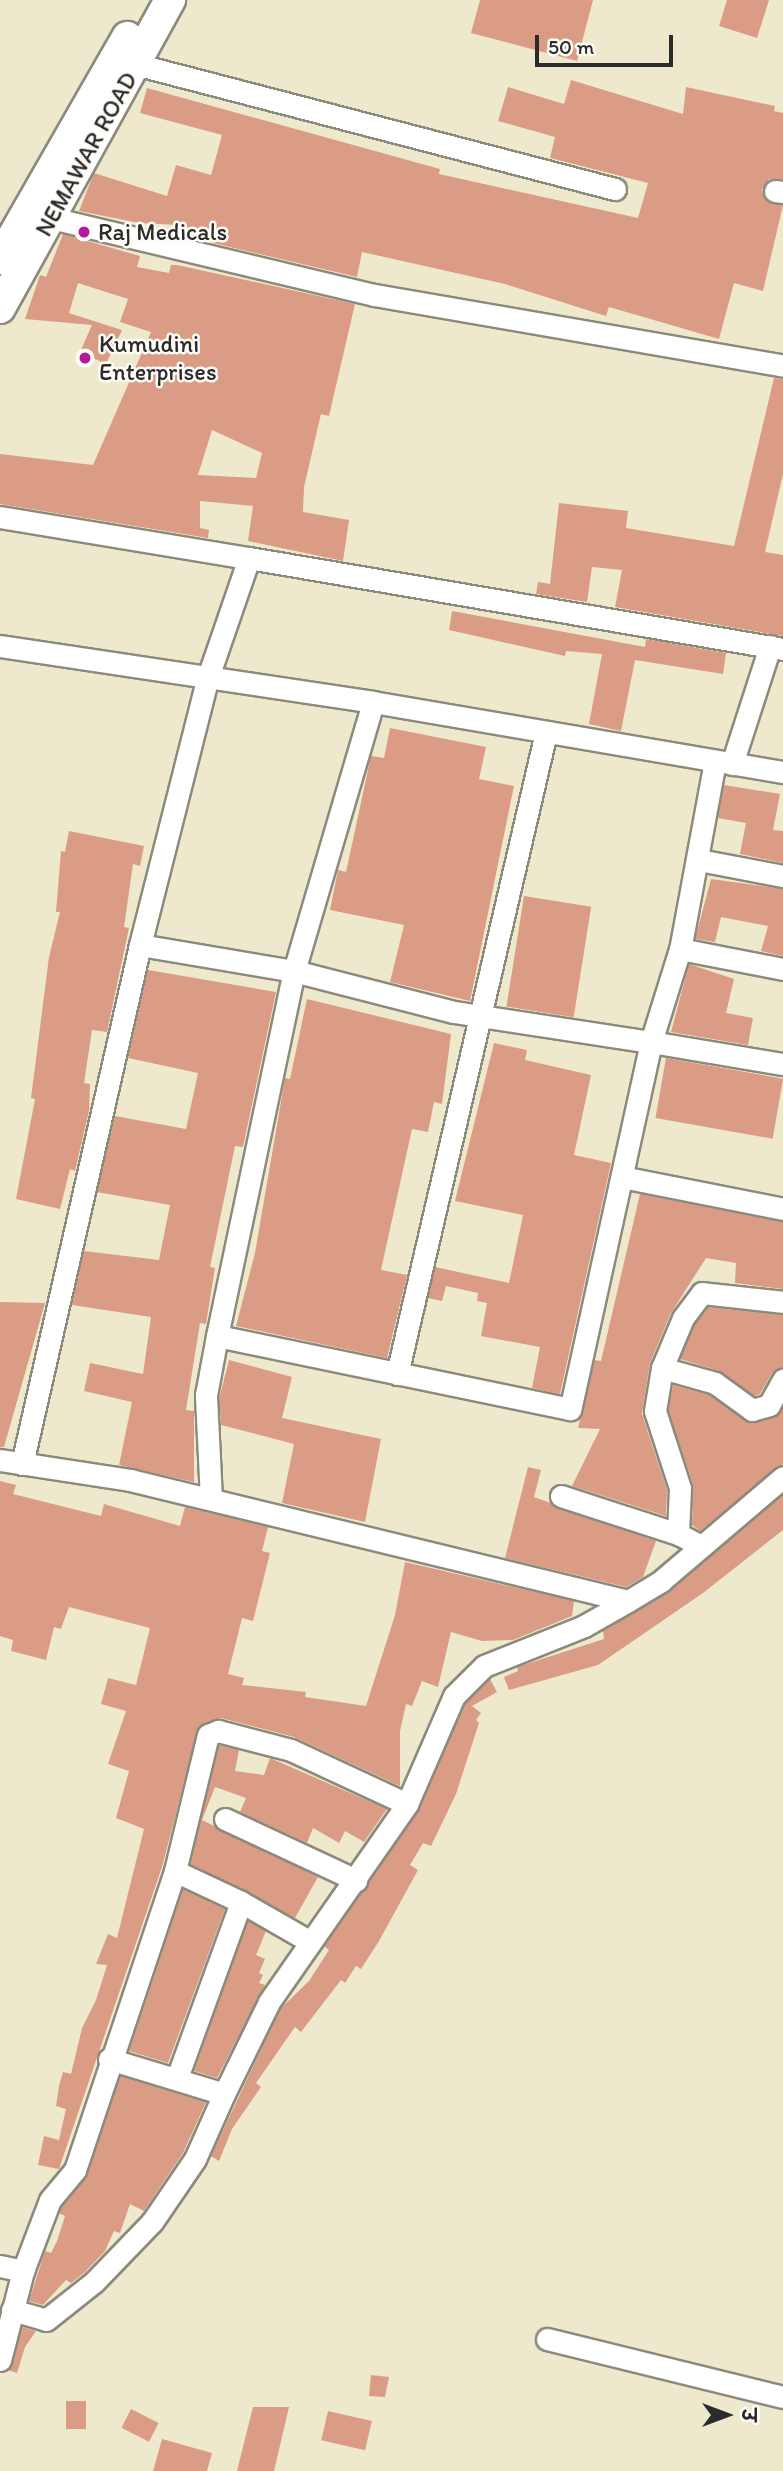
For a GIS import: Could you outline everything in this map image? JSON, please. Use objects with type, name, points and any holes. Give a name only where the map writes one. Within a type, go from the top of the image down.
[{"type":"highway","name":"NEMAWAR ROAD","points":[[0,308],[7,264],[148,0]]},
{"type":"highway","name":"NEMAWAR ROAD","points":[[7,264],[51,218],[170,0]]},
{"type":"street","points":[[135,64],[615,189]]},
{"type":"street","points":[[51,218],[374,295],[783,366]]},
{"type":"street","points":[[0,517],[777,648],[723,762],[680,950],[652,1042],[570,1409],[217,1336]]},
{"type":"street","points":[[22,1464],[141,945],[207,680],[249,558]]},
{"type":"street","points":[[0,646],[207,680],[373,702],[783,772]]},
{"type":"street","points":[[211,1499],[206,1395],[217,1336],[294,971],[373,702]]},
{"type":"street","points":[[397,1374],[482,1015],[545,732]]},
{"type":"street","points":[[699,860],[783,876]]},
{"type":"street","points":[[141,945],[294,971],[454,1012],[783,1064]]},
{"type":"street","points":[[680,950],[783,969]]},
{"type":"street","points":[[622,1177],[783,1209]]},
{"type":"street","points":[[678,1534],[678,1477],[655,1411],[662,1368],[683,1318],[702,1293],[783,1302]]},
{"type":"street","points":[[662,1368],[715,1383],[752,1410],[769,1405],[783,1380]]},
{"type":"street","points":[[0,1460],[130,1480],[628,1601]]},
{"type":"street","points":[[12,2310],[46,2320],[94,2282],[152,2222],[195,2159],[269,2002],[407,1804],[454,1696],[472,1674],[584,1626],[661,1581],[699,1545],[783,1477]]},
{"type":"street","points":[[561,1496],[678,1534],[699,1545]]},
{"type":"street","points":[[0,2360],[23,2271],[50,2200],[75,2170],[109,2059],[175,1871],[212,1732],[244,1735],[291,1750],[407,1804]]},
{"type":"street","points":[[225,1819],[356,1880]]},
{"type":"street","points":[[175,1871],[241,1902],[309,1941]]},
{"type":"street","points":[[177,2078],[241,1902]]},
{"type":"street","points":[[109,2059],[224,2094]]},
{"type":"street","points":[[0,2266],[23,2271]]},
{"type":"street","points":[[547,2339],[783,2398]]},
{"type":"building","points":[[480,0],[593,0],[577,61],[471,33]]},
{"type":"building","points":[[727,0],[769,0],[757,38],[719,26]]},
{"type":"building","points":[[571,80],[683,114],[686,87],[775,106],[774,111],[783,113],[783,179],[769,179],[762,190],[768,202],[783,205],[763,291],[734,283],[719,339],[609,307],[606,316],[505,284],[362,252],[357,277],[213,243],[215,237],[180,225],[139,223],[79,211],[94,173],[167,196],[176,165],[211,175],[222,135],[140,113],[147,88],[440,169],[439,174],[638,218],[648,183],[550,158],[555,137],[498,121],[508,87],[564,104]]},
{"type":"building","points":[[63,234],[140,256],[137,267],[169,273],[171,265],[177,265],[355,304],[329,416],[321,414],[304,487],[303,512],[349,520],[343,561],[248,541],[253,506],[200,501],[200,528],[209,530],[208,538],[0,504],[0,454],[93,465],[151,332],[120,322],[128,299],[78,283],[69,313],[122,330],[106,364],[80,352],[92,325],[25,319],[40,275],[46,277]],"holes":[[[212,430],[262,453],[256,478],[198,475]]]},
{"type":"building","points":[[774,378],[783,379],[783,474],[765,552],[783,555],[783,636],[615,607],[622,570],[592,567],[587,602],[536,594],[538,582],[550,584],[559,503],[628,511],[626,528],[734,546]]},
{"type":"building","points":[[452,611],[645,647],[646,639],[726,653],[723,674],[635,660],[621,731],[589,724],[602,654],[566,651],[565,656],[449,630]]},
{"type":"building","points":[[390,728],[486,747],[479,779],[514,786],[470,1001],[390,982],[404,925],[330,910],[338,870],[346,872],[371,756],[384,758]]},
{"type":"building","points":[[724,785],[780,794],[773,830],[783,831],[783,863],[740,854],[746,823],[718,818]]},
{"type":"building","points":[[69,831],[144,846],[140,866],[133,864],[124,927],[129,928],[107,1032],[92,1030],[84,1083],[90,1084],[89,1111],[75,1171],[70,1169],[60,1209],[16,1199],[35,1099],[31,1098],[49,957],[60,912],[56,912],[61,851],[65,852]]},
{"type":"building","points":[[711,879],[783,889],[783,956],[761,951],[768,926],[721,917],[715,942],[695,939]]},
{"type":"building","points":[[524,896],[591,907],[574,1017],[506,1007]]},
{"type":"building","points":[[689,964],[734,979],[726,1013],[753,1018],[748,1045],[671,1032]]},
{"type":"building","points":[[148,970],[276,992],[243,1147],[235,1146],[210,1267],[215,1268],[206,1324],[200,1323],[186,1410],[194,1411],[194,1482],[119,1465],[132,1402],[84,1391],[90,1363],[143,1374],[151,1317],[72,1305],[84,1251],[159,1260],[170,1205],[97,1192],[115,1116],[186,1129],[198,1073],[128,1058]]},
{"type":"building","points":[[307,999],[451,1034],[442,1104],[434,1102],[428,1132],[412,1129],[381,1270],[407,1275],[387,1358],[236,1326],[255,1253],[285,1078],[290,1079]]},
{"type":"building","points":[[494,1043],[527,1050],[525,1060],[591,1075],[574,1155],[611,1163],[560,1394],[532,1388],[540,1347],[481,1336],[487,1303],[477,1301],[478,1293],[446,1286],[442,1301],[428,1298],[435,1267],[509,1283],[523,1215],[455,1201]]},
{"type":"building","points":[[666,1058],[783,1079],[773,1139],[655,1118]]},
{"type":"building","points":[[640,1194],[783,1222],[783,1289],[735,1283],[736,1263],[706,1258],[671,1313],[650,1363],[642,1414],[667,1490],[666,1516],[572,1486],[600,1429],[578,1428],[594,1360],[601,1361]]},
{"type":"building","points":[[0,1302],[45,1303],[4,1447],[0,1447]]},
{"type":"building","points":[[708,1307],[783,1315],[783,1367],[772,1373],[760,1394],[755,1396],[719,1371],[680,1359],[694,1325]]},
{"type":"building","points":[[229,1360],[292,1377],[282,1418],[381,1439],[365,1522],[282,1503],[294,1444],[221,1425],[219,1399]]},
{"type":"building","points":[[673,1385],[709,1395],[749,1423],[773,1418],[783,1407],[783,1464],[700,1531],[692,1525],[693,1484],[668,1410]]},
{"type":"building","points":[[528,1467],[541,1470],[534,1497],[656,1541],[643,1577],[626,1587],[505,1558]]},
{"type":"building","points":[[0,1481],[16,1485],[13,1494],[101,1516],[104,1504],[180,1526],[185,1507],[268,1527],[262,1551],[270,1553],[253,1621],[242,1618],[228,1674],[244,1678],[242,1685],[306,1692],[305,1697],[366,1706],[395,1615],[405,1562],[574,1601],[572,1616],[513,1640],[482,1641],[451,1632],[438,1687],[422,1681],[412,1706],[406,1704],[400,1731],[400,1786],[294,1737],[221,1718],[199,1726],[162,1867],[59,2169],[38,2165],[44,2136],[59,2140],[66,2109],[56,2106],[59,2086],[63,2072],[71,2074],[82,2028],[96,2000],[107,1965],[96,1964],[108,1934],[117,1938],[144,1829],[116,1818],[129,1771],[108,1764],[126,1711],[101,1704],[108,1678],[136,1685],[150,1628],[69,1607],[61,1629],[54,1627],[46,1660],[11,1651],[13,1640],[0,1636]]},
{"type":"building","points":[[783,1494],[783,1530],[703,1593],[598,1665],[509,1690],[504,1677],[518,1671],[517,1667],[604,1639],[603,1630],[670,1591]]},
{"type":"building","points":[[490,1679],[497,1692],[472,1706],[481,1713],[476,1720],[479,1723],[456,1794],[431,1846],[423,1843],[410,1865],[418,1870],[379,1941],[361,1969],[356,1966],[345,1983],[341,1980],[301,2032],[295,2027],[256,2083],[261,2087],[232,2129],[219,2161],[211,2156],[280,2009],[309,1981],[329,1950],[324,1946],[418,1812],[465,1704]]},
{"type":"building","points":[[219,1745],[239,1750],[235,1771],[264,1775],[270,1758],[387,1809],[364,1842],[345,1831],[339,1843],[313,1828],[307,1843],[240,1812],[246,1798],[215,1787],[202,1820],[318,1877],[295,1918],[190,1864]]},
{"type":"building","points":[[183,1889],[225,1909],[168,2063],[129,2051]]},
{"type":"building","points":[[248,1921],[266,1931],[256,1955],[265,1959],[259,1973],[263,1975],[259,1983],[265,1985],[217,2078],[194,2071]]},
{"type":"building","points":[[120,2076],[206,2102],[183,2153],[144,2211],[130,2204],[120,2233],[114,2231],[105,2251],[85,2272],[71,2283],[66,2280],[43,2305],[29,2301],[45,2251],[51,2253],[57,2241],[65,2216],[59,2213],[61,2207],[87,2174]]},
{"type":"building","points":[[22,2327],[36,2331],[25,2347],[17,2373],[8,2370]]},
{"type":"building","points":[[371,2375],[389,2377],[385,2397],[369,2396]]},
{"type":"building","points":[[66,2401],[86,2401],[86,2429],[66,2429]]},
{"type":"building","points":[[253,2407],[289,2407],[274,2471],[237,2471]]},
{"type":"building","points":[[131,2409],[159,2423],[149,2442],[121,2428]]},
{"type":"building","points":[[328,2411],[372,2421],[365,2450],[321,2440]]},
{"type":"building","points":[[162,2439],[212,2453],[207,2471],[153,2471]]},
{"type":"place","name":"Raj Medicals","points":[[84,232]]},
{"type":"place","name":"Kumudini Enterprises","points":[[85,358]]}]
